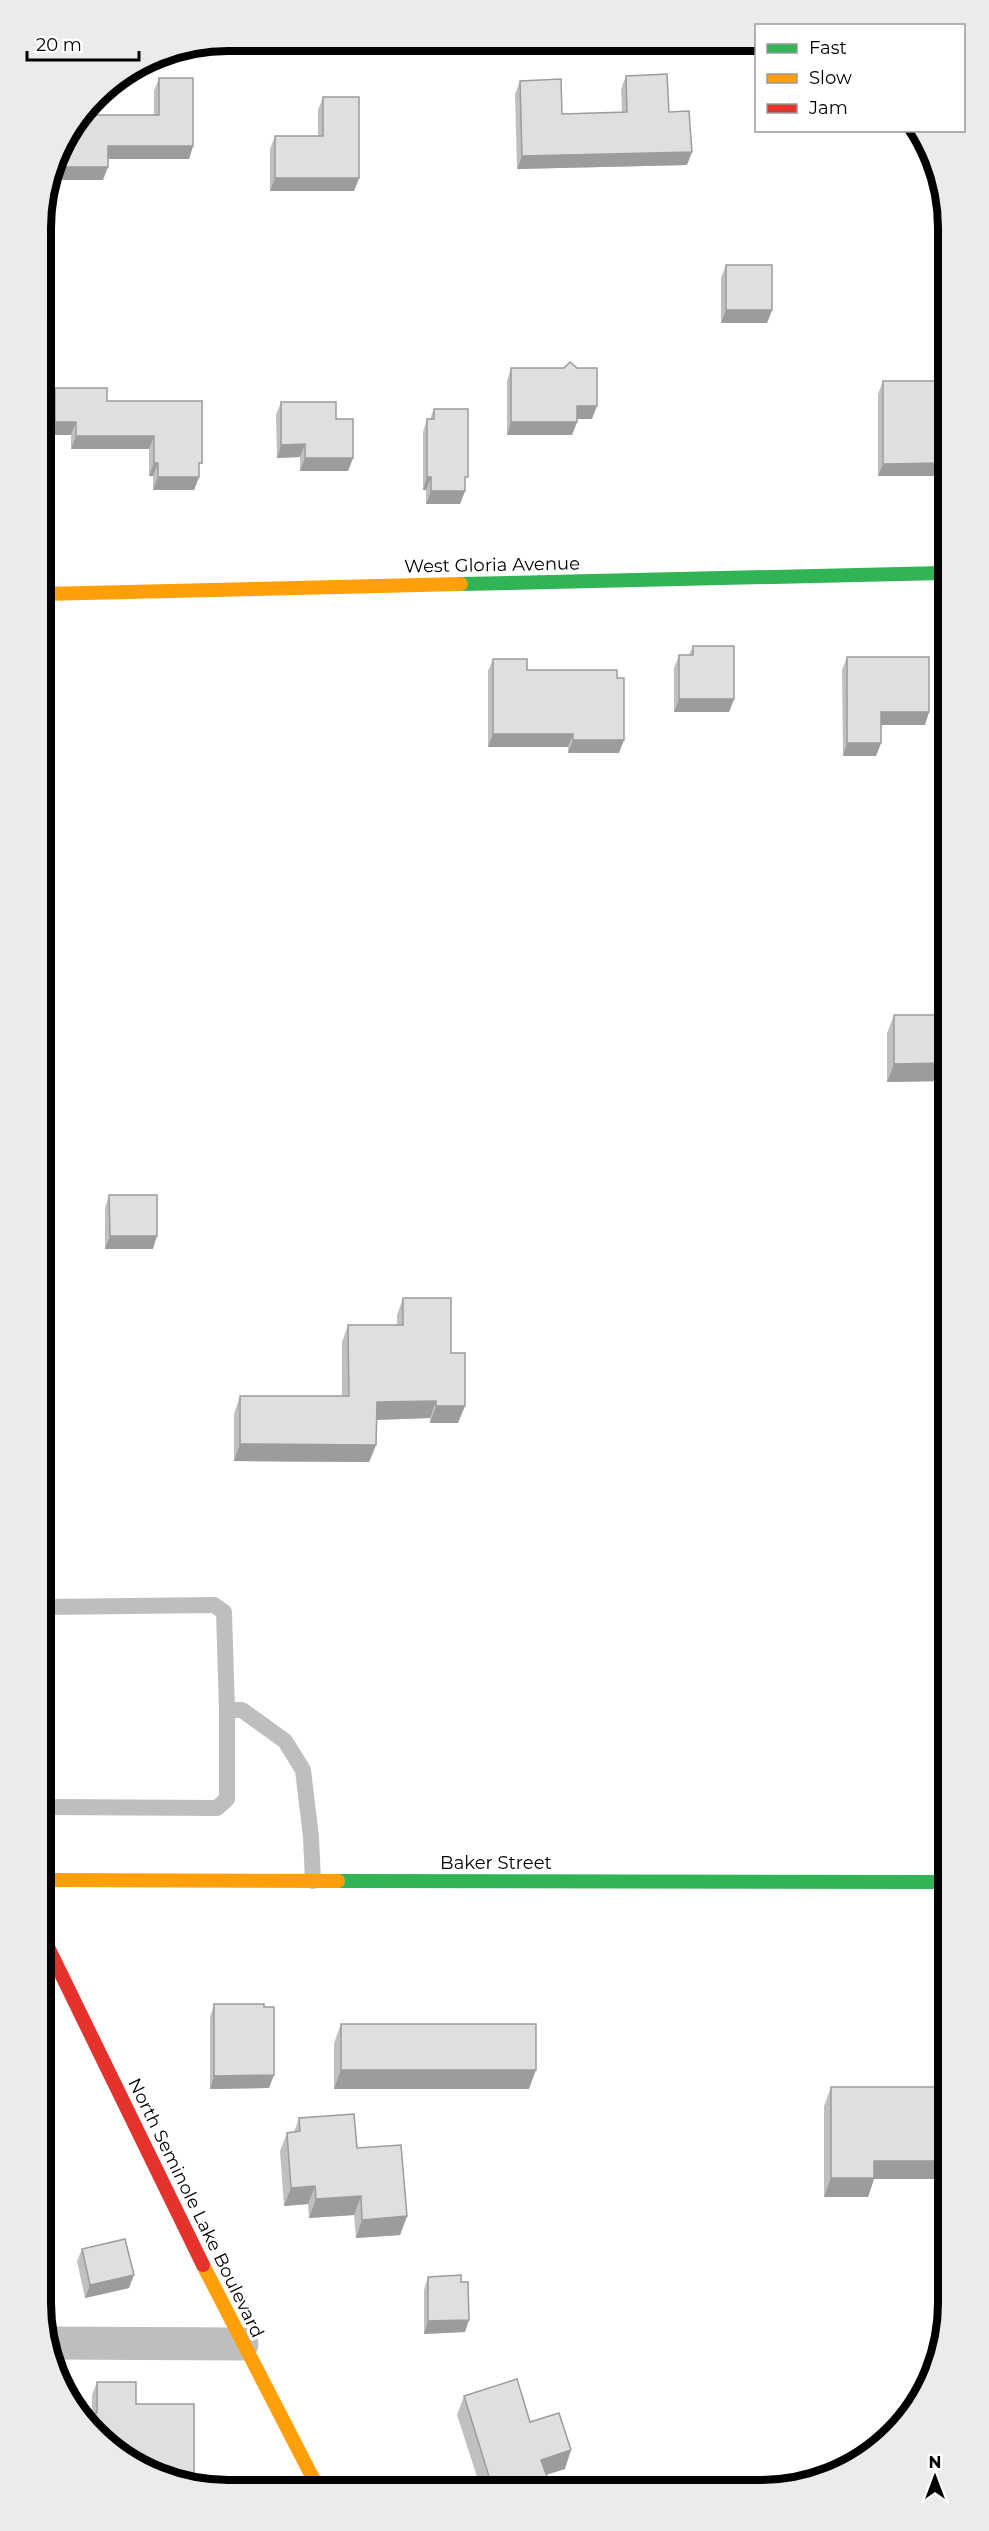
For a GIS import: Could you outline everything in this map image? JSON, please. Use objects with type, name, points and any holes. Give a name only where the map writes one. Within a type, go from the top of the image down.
[{"type":"street","name":"West Gloria Avenue","points":[[51,594],[938,573]]},
{"type":"street","name":"Baker Street","points":[[51,1880],[938,1882]]},
{"type":"street","name":"North Seminole Lake Boulevard","points":[[51,1953],[242,2344],[313,2480]]},
{"type":"street","points":[[56,2343],[242,2344]]},
{"type":"lane","points":[[51,1607],[214,1605],[224,1612],[227,1710],[227,1798],[217,1808],[51,1807]]},
{"type":"lane","points":[[227,1710],[242,1710],[285,1741],[303,1770],[311,1837],[313,1881]]},
{"type":"building","points":[[667,74],[669,112],[689,111],[692,152],[522,156],[520,81],[561,79],[562,114],[627,112],[626,76]]},
{"type":"building","points":[[159,78],[193,78],[193,146],[108,146],[108,167],[63,167],[69,150],[92,115],[159,115]]},
{"type":"building","points":[[323,97],[359,97],[359,178],[275,178],[275,136],[323,136]]},
{"type":"building","points":[[726,265],[772,265],[772,310],[726,310]]},
{"type":"building","points":[[570,362],[577,368],[597,368],[597,406],[577,406],[577,422],[511,422],[511,368],[564,368]]},
{"type":"building","points":[[883,381],[938,381],[938,463],[883,464]]},
{"type":"building","points":[[55,388],[107,388],[107,401],[202,401],[202,463],[199,463],[199,477],[158,477],[158,463],[154,463],[154,436],[76,436],[76,422],[55,422]]},
{"type":"building","points":[[281,402],[336,402],[336,419],[353,419],[353,458],[305,458],[305,444],[281,445]]},
{"type":"building","points":[[434,409],[468,409],[468,477],[465,477],[465,491],[431,491],[431,477],[427,477],[427,419],[434,419]]},
{"type":"building","points":[[693,646],[734,646],[734,699],[679,699],[679,655],[693,655]]},
{"type":"building","points":[[847,657],[929,657],[929,712],[881,712],[881,743],[847,743]]},
{"type":"building","points":[[493,659],[527,659],[527,670],[617,670],[617,678],[624,678],[624,740],[573,740],[573,734],[493,734]]},
{"type":"building","points":[[894,1015],[938,1015],[938,1063],[894,1064]]},
{"type":"building","points":[[109,1195],[157,1195],[157,1236],[110,1236]]},
{"type":"building","points":[[403,1298],[451,1298],[451,1353],[465,1353],[465,1406],[436,1406],[436,1401],[377,1402],[376,1445],[240,1444],[240,1396],[349,1396],[348,1325],[403,1325]]},
{"type":"building","points":[[214,2004],[264,2004],[264,2007],[274,2007],[274,2075],[214,2076]]},
{"type":"building","points":[[341,2024],[536,2024],[536,2070],[341,2070]]},
{"type":"building","points":[[831,2087],[938,2087],[938,2161],[874,2161],[874,2178],[831,2178]]},
{"type":"building","points":[[354,2114],[357,2148],[401,2145],[407,2216],[362,2220],[361,2196],[316,2199],[315,2186],[291,2188],[287,2133],[300,2131],[299,2118]]},
{"type":"building","points":[[125,2239],[134,2275],[90,2285],[82,2249]]},
{"type":"building","points":[[461,2275],[461,2282],[468,2282],[469,2320],[428,2321],[428,2277]]},
{"type":"building","points":[[517,2379],[530,2422],[559,2413],[571,2450],[541,2460],[548,2480],[490,2480],[464,2396]]},
{"type":"building","points":[[97,2382],[136,2382],[136,2404],[194,2404],[194,2477],[161,2466],[120,2443],[90,2413],[97,2413]]},
{"type":"traffic: fast","points":[[461,584],[938,573]]},
{"type":"traffic: fast","points":[[338,1881],[938,1882]]},
{"type":"traffic: slow","points":[[51,594],[461,584]]},
{"type":"traffic: slow","points":[[51,1880],[338,1881]]},
{"type":"traffic: slow","points":[[203,2265],[314,2480]]},
{"type":"traffic: jam","points":[[51,1953],[203,2265]]}]
